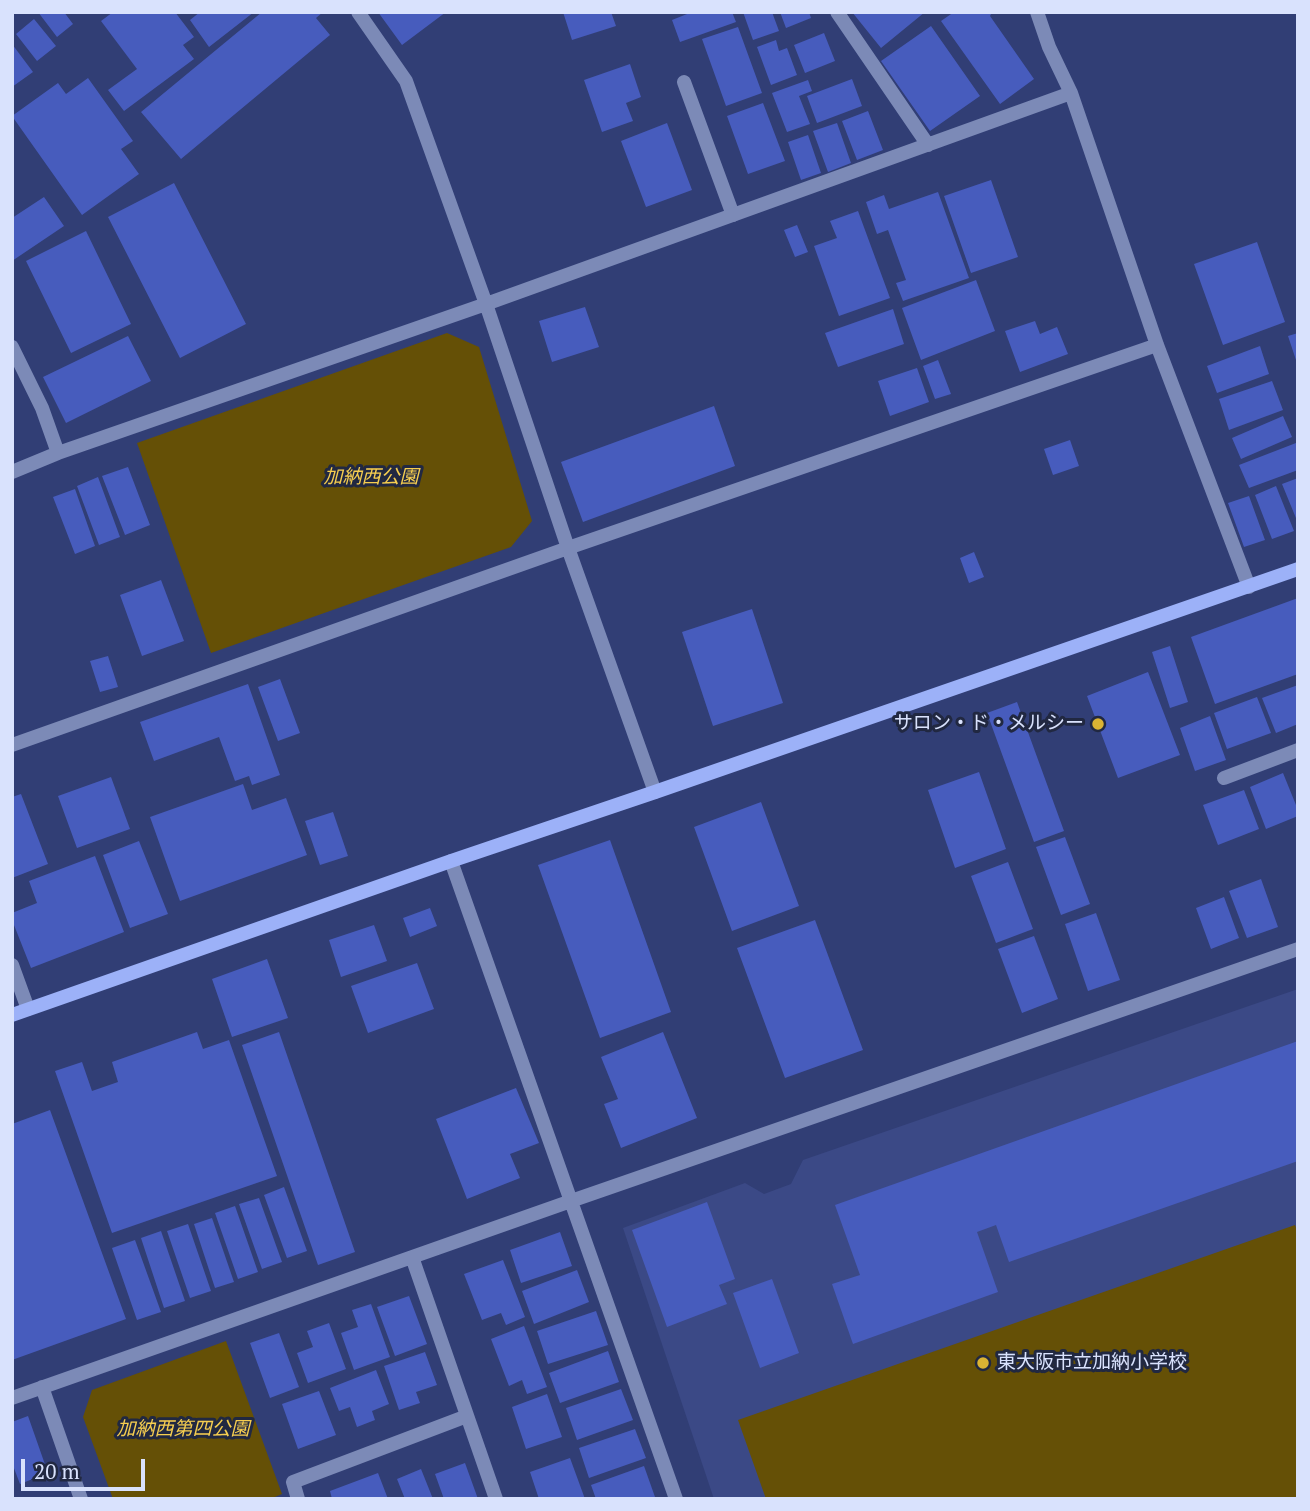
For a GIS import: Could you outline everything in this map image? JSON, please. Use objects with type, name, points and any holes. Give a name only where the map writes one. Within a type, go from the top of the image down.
[{"type":"street","points":[[358,12],[406,81],[655,792]]},
{"type":"street","points":[[837,12],[928,145]]},
{"type":"street","points":[[1037,12],[1049,47],[1071,93],[1157,345],[1249,587]]},
{"type":"street","points":[[684,82],[733,215]]},
{"type":"street","points":[[12,472],[58,453],[486,304],[1071,93]]},
{"type":"street","points":[[12,745],[568,548],[1157,345]]},
{"type":"street","points":[[12,347],[42,408],[58,453]]},
{"type":"street","points":[[12,1015],[1298,569]]},
{"type":"street","points":[[1224,778],[1298,750]]},
{"type":"street","points":[[451,861],[676,1499]]},
{"type":"street","points":[[12,1398],[1298,948]]},
{"type":"street","points":[[12,965],[28,1009]]},
{"type":"street","points":[[412,1257],[496,1499]]},
{"type":"street","points":[[42,1387],[81,1499]]},
{"type":"street","points":[[298,1499],[293,1482],[467,1416]]},
{"type":"shaded area","name":"東大阪市立加納小学校","points":[[1298,989],[1298,1499],[714,1499],[623,1228],[745,1183],[764,1194],[791,1184],[803,1160]]},
{"type":"green space","name":"加納西公園","points":[[447,333],[479,347],[532,521],[511,547],[211,653],[137,443]]},
{"type":"green space","points":[[1295,1225],[1298,1233],[1298,1499],[766,1499],[738,1420]]},
{"type":"green space","name":"加納西第四公園","points":[[226,1341],[282,1494],[270,1499],[113,1499],[83,1417],[92,1390]]},
{"type":"building","points":[[38,12],[64,12],[73,24],[57,37]]},
{"type":"building","points":[[113,12],[175,12],[194,37],[183,45],[194,59],[124,111],[108,90],[137,69],[101,21]]},
{"type":"building","points":[[200,12],[254,12],[209,47],[190,20]]},
{"type":"building","points":[[262,12],[323,12],[316,18],[330,35],[181,159],[141,112]]},
{"type":"building","points":[[378,12],[446,12],[402,45]]},
{"type":"building","points":[[563,12],[611,12],[616,26],[572,40]]},
{"type":"building","points":[[692,12],[732,12],[736,22],[680,42],[672,20]]},
{"type":"building","points":[[743,12],[772,12],[779,31],[753,40]]},
{"type":"building","points":[[780,12],[809,12],[811,18],[786,28]]},
{"type":"building","points":[[852,12],[925,12],[881,48]]},
{"type":"building","points":[[954,12],[992,12],[990,16],[1034,79],[1000,104],[941,21]]},
{"type":"building","points":[[34,19],[56,46],[37,61],[16,34]]},
{"type":"building","points":[[931,26],[980,96],[930,131],[881,61]]},
{"type":"building","points":[[738,27],[762,93],[726,106],[702,39]]},
{"type":"building","points":[[824,33],[835,61],[805,73],[794,45]]},
{"type":"building","points":[[776,40],[779,51],[787,48],[797,75],[771,85],[757,47]]},
{"type":"building","points":[[12,44],[33,72],[12,87]]},
{"type":"building","points":[[630,64],[641,97],[626,103],[633,121],[602,132],[584,80]]},
{"type":"building","points":[[88,78],[133,141],[121,149],[139,174],[82,215],[12,116],[58,83],[66,94]]},
{"type":"building","points":[[852,79],[862,106],[817,123],[807,96]]},
{"type":"building","points":[[808,80],[812,91],[799,96],[810,124],[787,132],[772,93]]},
{"type":"building","points":[[763,103],[785,161],[748,174],[727,116]]},
{"type":"building","points":[[868,111],[883,150],[857,160],[842,121]]},
{"type":"building","points":[[667,123],[692,190],[646,207],[621,141]]},
{"type":"building","points":[[837,123],[851,163],[828,172],[813,131]]},
{"type":"building","points":[[808,135],[821,173],[801,180],[788,142]]},
{"type":"building","points":[[991,180],[1018,257],[971,273],[944,196]]},
{"type":"building","points":[[174,183],[246,324],[180,358],[108,217]]},
{"type":"building","points":[[938,192],[969,278],[903,301],[896,283],[906,280],[888,230],[877,234],[866,202],[884,195],[889,209]]},
{"type":"building","points":[[44,197],[64,226],[12,261],[12,218]]},
{"type":"building","points":[[858,211],[890,298],[839,316],[814,246],[837,238],[830,221]]},
{"type":"building","points":[[797,225],[808,252],[795,257],[784,230]]},
{"type":"building","points":[[86,231],[131,324],[71,353],[26,261]]},
{"type":"building","points":[[1257,242],[1285,322],[1223,345],[1194,264]]},
{"type":"building","points":[[976,280],[995,331],[921,360],[902,308]]},
{"type":"building","points":[[585,307],[599,347],[552,362],[539,321]]},
{"type":"building","points":[[893,309],[904,344],[838,367],[825,333]]},
{"type":"building","points":[[1035,321],[1040,334],[1057,327],[1068,354],[1020,372],[1005,331]]},
{"type":"building","points":[[1298,333],[1298,363],[1297,363],[1288,336]]},
{"type":"building","points":[[128,336],[151,381],[66,423],[43,377]]},
{"type":"building","points":[[1260,346],[1269,374],[1217,393],[1207,366]]},
{"type":"building","points":[[938,360],[951,394],[935,399],[923,366]]},
{"type":"building","points":[[917,368],[929,402],[890,416],[878,381]]},
{"type":"building","points":[[1272,381],[1283,410],[1229,430],[1219,399]]},
{"type":"building","points":[[714,406],[735,466],[583,522],[561,462]]},
{"type":"building","points":[[1283,416],[1292,437],[1241,459],[1232,438]]},
{"type":"building","points":[[1070,440],[1079,466],[1053,475],[1044,449]]},
{"type":"building","points":[[1296,443],[1298,470],[1249,488],[1239,465]]},
{"type":"building","points":[[128,467],[150,525],[125,535],[102,476]]},
{"type":"building","points":[[98,477],[120,537],[99,545],[77,486]]},
{"type":"building","points":[[1298,478],[1298,523],[1282,484]]},
{"type":"building","points":[[1276,486],[1294,531],[1272,539],[1255,495]]},
{"type":"building","points":[[75,489],[95,546],[75,554],[53,497]]},
{"type":"building","points":[[1249,496],[1265,540],[1244,547],[1228,503]]},
{"type":"building","points":[[974,552],[984,577],[969,583],[960,558]]},
{"type":"building","points":[[161,580],[184,641],[142,656],[120,595]]},
{"type":"building","points":[[1298,598],[1298,674],[1215,704],[1191,637]]},
{"type":"building","points":[[752,609],[783,703],[713,726],[682,632]]},
{"type":"building","points":[[1170,646],[1188,702],[1170,708],[1152,652]]},
{"type":"building","points":[[108,656],[118,687],[100,692],[90,661]]},
{"type":"building","points":[[1148,672],[1180,755],[1118,778],[1087,696]]},
{"type":"building","points":[[280,679],[300,733],[278,741],[258,687]]},
{"type":"building","points":[[248,684],[280,775],[252,785],[249,776],[235,781],[219,737],[154,761],[140,722]]},
{"type":"building","points":[[1298,685],[1298,724],[1276,733],[1262,698]]},
{"type":"building","points":[[1257,697],[1271,733],[1227,749],[1214,713]]},
{"type":"building","points":[[1017,702],[1064,831],[1034,842],[987,713]]},
{"type":"building","points":[[1210,716],[1226,760],[1195,771],[1180,728]]},
{"type":"building","points":[[979,772],[1006,849],[955,868],[928,790]]},
{"type":"building","points":[[1283,773],[1298,816],[1266,829],[1250,787]]},
{"type":"building","points":[[111,777],[130,829],[77,848],[58,796]]},
{"type":"building","points":[[243,784],[252,810],[286,798],[307,855],[180,901],[150,817]]},
{"type":"building","points":[[1244,790],[1259,829],[1218,845],[1203,805]]},
{"type":"building","points":[[21,794],[48,864],[12,878],[12,797]]},
{"type":"building","points":[[761,802],[799,906],[732,931],[694,827]]},
{"type":"building","points":[[333,812],[348,856],[320,865],[305,821]]},
{"type":"building","points":[[1065,837],[1090,904],[1061,915],[1036,847]]},
{"type":"building","points":[[610,840],[671,1012],[600,1038],[538,865]]},
{"type":"building","points":[[139,841],[168,914],[130,928],[103,855]]},
{"type":"building","points":[[95,856],[124,932],[31,968],[12,920],[12,913],[37,903],[29,881]]},
{"type":"building","points":[[1008,862],[1033,929],[996,943],[971,876]]},
{"type":"building","points":[[1261,879],[1278,927],[1247,938],[1229,891]]},
{"type":"building","points":[[1224,897],[1239,938],[1211,949],[1196,908]]},
{"type":"building","points":[[430,908],[437,926],[410,937],[403,918]]},
{"type":"building","points":[[1096,913],[1120,980],[1088,991],[1065,924]]},
{"type":"building","points":[[815,920],[863,1050],[785,1078],[737,948]]},
{"type":"building","points":[[374,925],[387,961],[341,977],[329,940]]},
{"type":"building","points":[[1034,936],[1058,999],[1022,1013],[998,949]]},
{"type":"building","points":[[267,959],[288,1018],[232,1037],[212,979]]},
{"type":"building","points":[[417,963],[434,1009],[368,1033],[351,986]]},
{"type":"building","points":[[197,1032],[203,1049],[229,1040],[277,1176],[112,1233],[55,1071],[82,1062],[92,1091],[118,1082],[112,1062]]},
{"type":"building","points":[[279,1032],[355,1252],[318,1265],[242,1045]]},
{"type":"building","points":[[663,1032],[697,1118],[621,1148],[604,1104],[618,1099],[601,1057]]},
{"type":"building","points":[[1298,1041],[1298,1161],[1009,1262],[996,1225],[977,1232],[998,1292],[853,1344],[832,1284],[860,1275],[835,1205]]},
{"type":"building","points":[[516,1088],[539,1143],[510,1154],[520,1178],[467,1199],[436,1119]]},
{"type":"building","points":[[50,1110],[126,1319],[12,1360],[12,1124]]},
{"type":"building","points":[[284,1187],[307,1251],[287,1258],[264,1195]]},
{"type":"building","points":[[259,1198],[282,1262],[262,1269],[239,1204]]},
{"type":"building","points":[[707,1202],[735,1279],[719,1285],[727,1304],[667,1327],[632,1230]]},
{"type":"building","points":[[235,1206],[258,1272],[238,1279],[215,1213]]},
{"type":"building","points":[[212,1218],[234,1282],[215,1288],[194,1224]]},
{"type":"building","points":[[188,1224],[211,1291],[190,1298],[167,1231]]},
{"type":"building","points":[[161,1231],[185,1301],[164,1308],[141,1238]]},
{"type":"building","points":[[560,1232],[572,1266],[521,1283],[510,1250]]},
{"type":"building","points":[[135,1240],[161,1312],[137,1320],[112,1248]]},
{"type":"building","points":[[503,1260],[525,1317],[506,1325],[501,1313],[482,1320],[464,1274]]},
{"type":"building","points":[[577,1270],[589,1302],[534,1324],[522,1291]]},
{"type":"building","points":[[772,1279],[799,1353],[760,1368],[733,1293]]},
{"type":"building","points":[[409,1296],[427,1344],[395,1356],[377,1307]]},
{"type":"building","points":[[371,1304],[390,1357],[354,1370],[341,1333],[358,1327],[352,1310]]},
{"type":"building","points":[[596,1311],[608,1345],[548,1364],[537,1331]]},
{"type":"building","points":[[329,1323],[346,1369],[308,1383],[297,1353],[313,1347],[307,1331]]},
{"type":"building","points":[[524,1326],[547,1387],[527,1394],[522,1380],[509,1386],[491,1339]]},
{"type":"building","points":[[279,1333],[299,1387],[270,1398],[250,1343]]},
{"type":"building","points":[[608,1351],[619,1382],[560,1403],[549,1373]]},
{"type":"building","points":[[425,1352],[437,1385],[416,1392],[420,1403],[399,1410],[384,1366]]},
{"type":"building","points":[[376,1370],[389,1404],[372,1411],[375,1420],[357,1427],[350,1407],[339,1411],[330,1388]]},
{"type":"building","points":[[621,1389],[633,1420],[577,1440],[566,1408]]},
{"type":"building","points":[[319,1391],[336,1435],[298,1449],[282,1404]]},
{"type":"building","points":[[547,1394],[562,1437],[526,1449],[512,1407]]},
{"type":"building","points":[[28,1416],[48,1473],[20,1484],[12,1463],[12,1422]]},
{"type":"building","points":[[635,1429],[646,1458],[589,1478],[579,1448]]},
{"type":"building","points":[[570,1458],[585,1499],[539,1499],[530,1472]]},
{"type":"building","points":[[465,1463],[478,1499],[444,1499],[435,1474]]},
{"type":"building","points":[[644,1466],[655,1497],[596,1499],[591,1485]]},
{"type":"building","points":[[421,1469],[433,1499],[405,1499],[397,1479]]},
{"type":"building","points":[[378,1473],[388,1499],[332,1499],[330,1491]]},
{"type":"place","name":"サロン・ド・メルシー","points":[[1098,724]]},
{"type":"place","name":"東大阪市立加納小学校","points":[[983,1363]]}]
